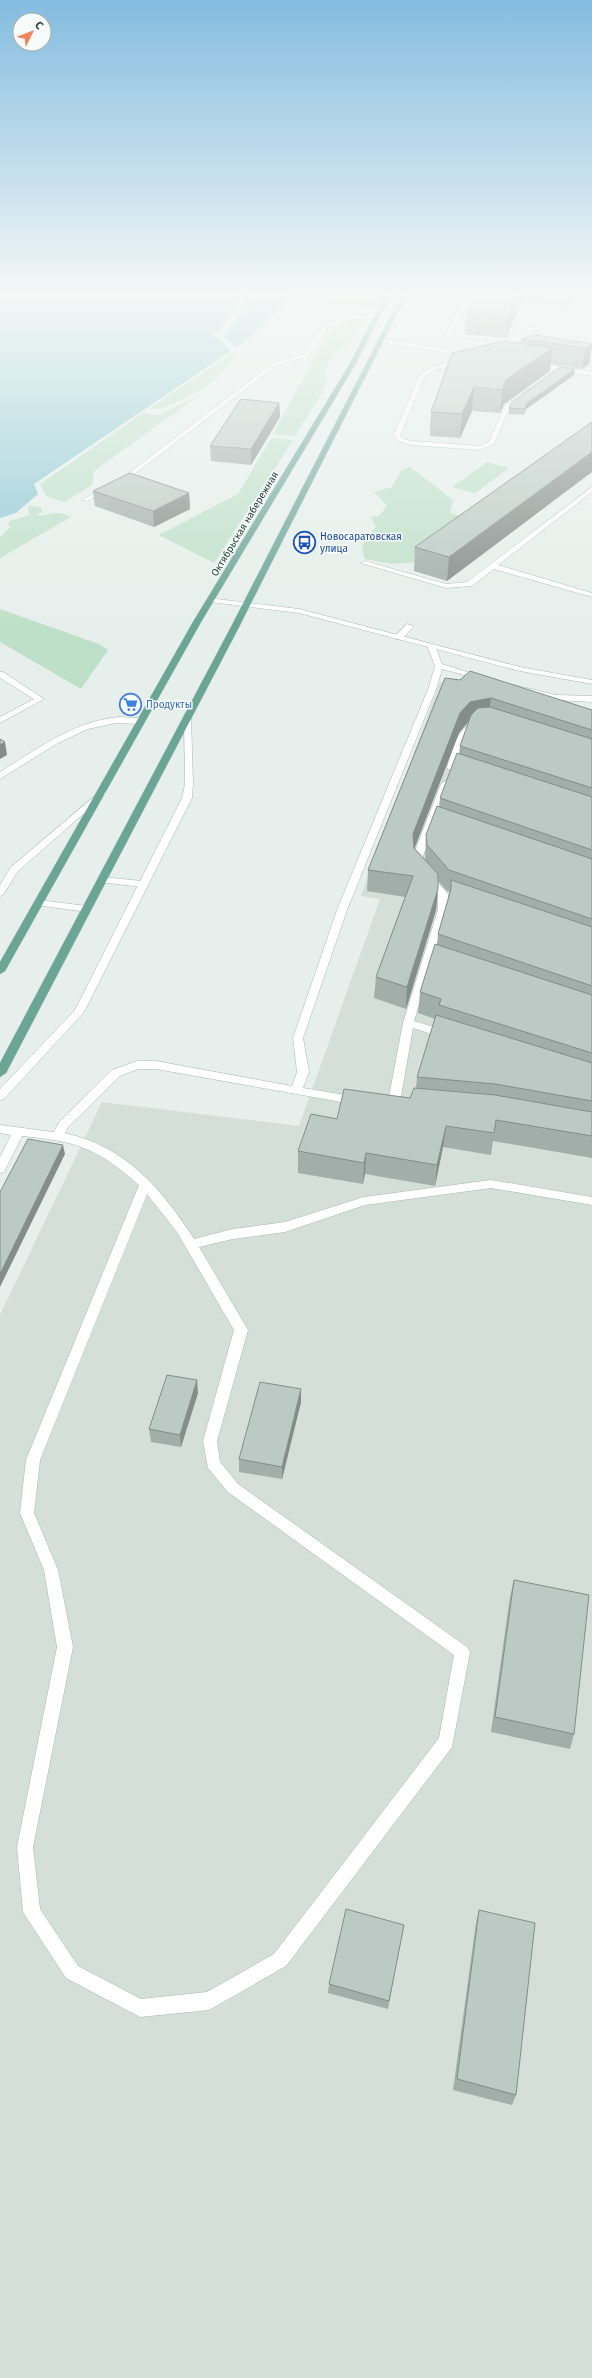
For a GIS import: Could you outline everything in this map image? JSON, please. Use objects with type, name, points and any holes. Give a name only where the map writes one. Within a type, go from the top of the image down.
[{"type":"main road","name":"Октябрьская набережная","points":[[0,971],[211,600],[274,494],[310,438],[330,403]]},
{"type":"main road","points":[[0,1073],[247,603],[349,403]]},
{"type":"street","points":[[85,500],[126,478],[224,403]]},
{"type":"street","points":[[410,403],[397,435],[401,440],[411,443],[480,448],[488,446],[492,443],[506,406],[511,403]]},
{"type":"street","points":[[365,563],[446,586],[469,584],[592,489]]},
{"type":"street","points":[[493,566],[592,595]]},
{"type":"street","points":[[211,600],[247,603],[299,611],[520,669],[592,682]]},
{"type":"street","points":[[399,637],[410,626]]},
{"type":"street","points":[[296,1091],[303,1072],[298,1038],[342,910],[433,687],[439,666],[431,645]]},
{"type":"street","points":[[439,666],[490,680]]},
{"type":"street","points":[[0,674],[40,699],[0,720]]},
{"type":"street","points":[[504,684],[556,697],[592,699]]},
{"type":"street","points":[[556,697],[573,707]]},
{"type":"street","points":[[0,1096],[79,1012],[186,798],[189,784],[187,718]]},
{"type":"street","points":[[0,776],[67,735],[90,725],[117,720],[141,721]]},
{"type":"street","points":[[394,1102],[408,1022],[432,959],[447,896],[418,868],[418,856],[435,822],[455,769],[464,734],[472,725],[488,723]]},
{"type":"street","points":[[0,893],[14,869],[102,793]]},
{"type":"street","points":[[102,880],[142,884]]},
{"type":"street","points":[[39,903],[87,909]]},
{"type":"street","points":[[408,1022],[460,1039]]},
{"type":"street","points":[[57,1137],[63,1125],[116,1073],[137,1065],[156,1065],[296,1091],[366,1101]]},
{"type":"street","points":[[380,1101],[409,1103]]},
{"type":"street","points":[[0,1129],[57,1137],[83,1142],[98,1147],[146,1183],[192,1244],[241,1330],[210,1441],[213,1464],[233,1488],[462,1652],[446,1742],[280,1960],[209,2001],[140,2008],[72,1972],[32,1912],[25,1847],[65,1647],[51,1570],[27,1514],[33,1460],[146,1183]]},
{"type":"street","points":[[0,1169],[19,1132]]},
{"type":"street","points":[[192,1244],[233,1234],[285,1228],[364,1201],[491,1184],[592,1201]]},
{"type":"shaded area","points":[[440,682],[592,730],[592,2378],[0,2378],[0,1315],[102,1102],[299,1126],[380,899],[361,896]]},
{"type":"green space","points":[[158,403],[174,403],[165,407],[149,409]]},
{"type":"green space","points":[[184,403],[188,403],[94,471],[92,485],[64,502],[46,496],[40,484],[143,413],[159,415]]},
{"type":"green space","points":[[290,403],[316,403],[295,436],[273,434]]},
{"type":"green space","points":[[271,438],[293,440],[214,563],[159,535],[238,494]]},
{"type":"green space","points":[[487,462],[509,468],[475,493],[452,487]]},
{"type":"green space","points":[[410,467],[453,500],[450,513],[459,516],[468,515],[434,551],[425,558],[414,562],[401,564],[385,563],[365,559],[363,554],[363,545],[367,537],[376,527],[371,517],[379,516],[387,506],[374,492],[392,487],[401,470]]},
{"type":"green space","points":[[28,506],[41,507],[42,512],[37,514],[40,516],[59,513],[71,517],[0,558],[0,537],[11,526],[8,525],[10,521],[29,515]]},
{"type":"green space","points":[[0,609],[99,644],[108,650],[81,689],[0,642]]},
{"type":"water","points":[[0,403],[154,403],[34,484],[38,494],[16,513],[0,518]]},
{"type":"building","points":[[238,403],[279,403],[251,449],[210,446]]},
{"type":"building","points":[[434,403],[467,403],[462,414],[431,412]]},
{"type":"building","points":[[512,403],[527,403],[525,409],[509,408]]},
{"type":"building","points":[[592,422],[592,452],[449,557],[415,547]]},
{"type":"building","points":[[130,473],[189,493],[153,511],[93,491]]},
{"type":"building","points":[[470,671],[592,710],[592,730],[491,698],[470,702],[460,713],[413,834],[414,848],[438,874],[438,889],[407,987],[376,977],[413,876],[368,870],[445,678],[460,680]]},
{"type":"building","points":[[490,707],[592,739],[592,788],[460,746],[471,715],[478,708]]},
{"type":"building","points":[[0,739],[5,742],[0,745]]},
{"type":"building","points":[[457,753],[592,797],[592,850],[440,798]]},
{"type":"building","points":[[437,806],[592,859],[592,919],[449,870],[427,845],[426,835]]},
{"type":"building","points":[[451,880],[592,927],[592,986],[438,934],[451,889]]},
{"type":"building","points":[[435,944],[592,995],[592,1053],[439,1005],[441,999],[420,992]]},
{"type":"building","points":[[436,1015],[592,1063],[592,1101],[495,1084],[417,1077]]},
{"type":"building","points":[[414,1088],[495,1095],[592,1112],[592,1136],[496,1120],[494,1133],[446,1126],[437,1165],[366,1153],[364,1163],[298,1151],[311,1114],[337,1119],[344,1089],[410,1098]]},
{"type":"building","points":[[28,1139],[63,1145],[0,1274],[0,1192]]},
{"type":"building","points":[[167,1375],[197,1380],[180,1435],[149,1429]]},
{"type":"building","points":[[260,1382],[301,1389],[282,1467],[239,1459]]},
{"type":"building","points":[[514,1580],[589,1595],[574,1734],[495,1717]]},
{"type":"building","points":[[346,1909],[404,1925],[389,2001],[329,1984]]},
{"type":"building","points":[[479,1910],[535,1923],[516,2095],[457,2079]]},
{"type":"place","name":"Новосаратовская улица","points":[[304,543]]},
{"type":"place","name":"Продукты","points":[[130,705]]}]
